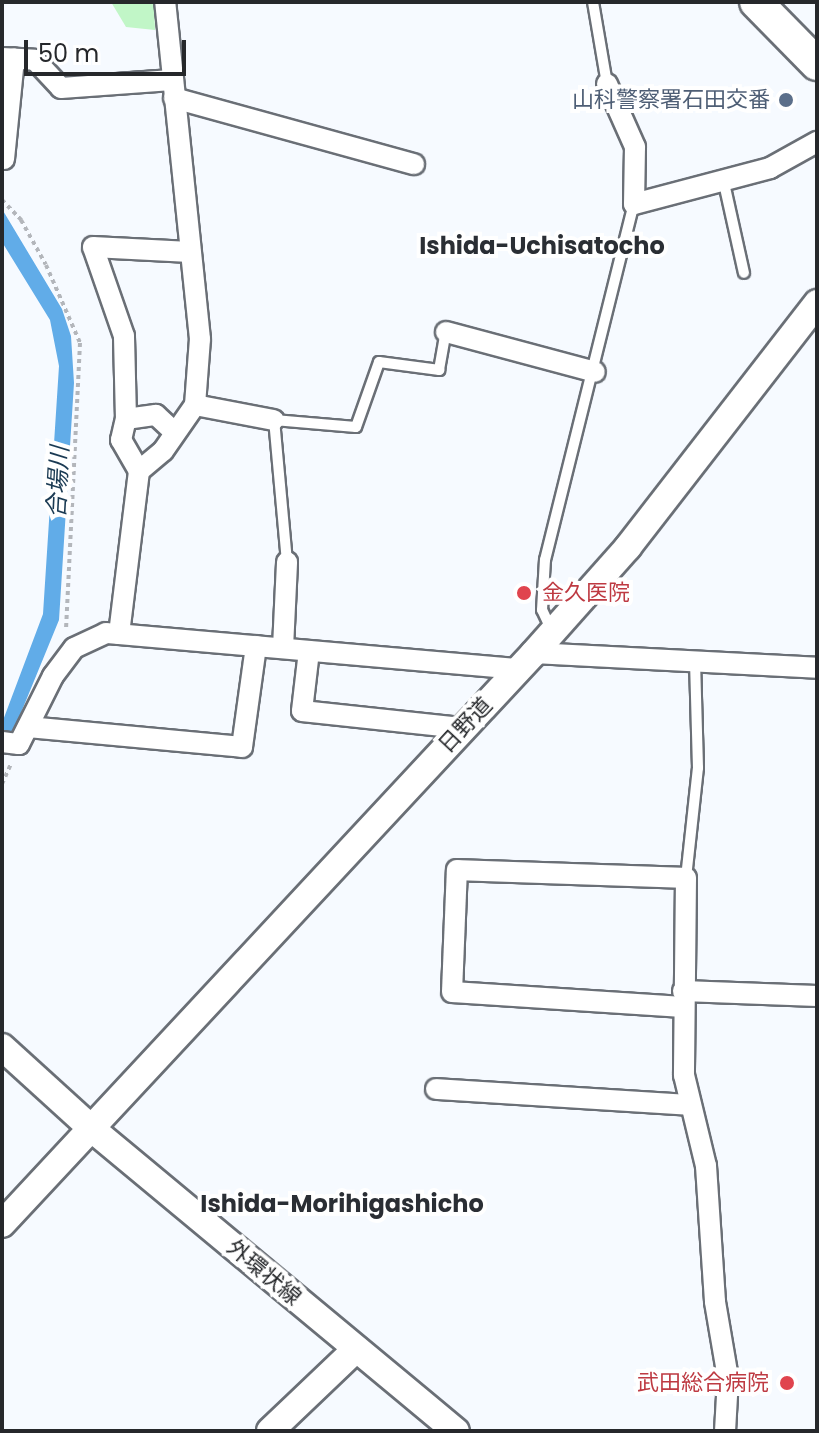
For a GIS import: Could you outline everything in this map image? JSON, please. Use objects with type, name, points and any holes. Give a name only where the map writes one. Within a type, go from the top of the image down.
[{"type":"main road","points":[[756,2],[817,64]]},
{"type":"street","points":[[139,471],[163,451],[195,405],[200,339],[165,2]]},
{"type":"street","points":[[4,159],[8,58],[35,60],[61,88],[173,89],[414,164]]},
{"type":"street","points":[[607,84],[635,147],[634,204],[724,183],[770,168],[817,142]]},
{"type":"street","points":[[119,634],[139,471],[121,440],[126,419],[124,336],[93,247],[190,252]]},
{"type":"street","name":"日野道","points":[[2,1224],[552,633],[628,547],[817,303]]},
{"type":"street","points":[[446,332],[595,372]]},
{"type":"street","points":[[195,405],[274,420]]},
{"type":"street","points":[[126,419],[156,415],[174,432]]},
{"type":"street","points":[[283,648],[287,562]]},
{"type":"street","points":[[6,743],[19,744],[59,666],[74,648],[106,633],[309,651],[526,661],[695,660],[817,668]]},
{"type":"street","points":[[28,727],[242,747],[256,646]]},
{"type":"street","points":[[309,651],[302,711],[461,728]]},
{"type":"street","points":[[725,1431],[728,1378],[715,1302],[706,1166],[684,1075],[683,999],[686,878],[457,870],[452,992],[683,999],[817,996]]},
{"type":"street","name":"外環状線","points":[[2,1047],[92,1129],[456,1431]]},
{"type":"street","points":[[436,1089],[690,1105]]},
{"type":"street","points":[[270,1431],[356,1349]]},
{"type":"lane","points":[[593,2],[607,84]]},
{"type":"lane","points":[[724,183],[744,273]]},
{"type":"lane","points":[[552,633],[542,610],[543,573],[634,204]]},
{"type":"lane","points":[[287,562],[274,420],[356,427],[379,362],[439,370],[446,332]]},
{"type":"lane","points":[[686,878],[698,768],[695,660]]},
{"type":"path","points":[[2,200],[21,220],[46,265],[80,343],[71,604],[59,666]]},
{"type":"green space","points":[[111,2],[154,2],[155,30],[126,27]]},
{"type":"water","name":"合場川","points":[[2,209],[62,309],[71,336],[74,383],[59,620],[2,759],[2,723],[43,614],[59,366],[50,320],[2,242]]},
{"type":"place","name":"山科警察署石田交番","points":[[786,100]]},
{"type":"place","name":"金久医院","points":[[524,593]]},
{"type":"place","name":"武田総合病院","points":[[787,1383]]},
{"type":"district","name":"Ishida-Uchisatocho","points":[[542,246]]},
{"type":"district","name":"Ishida-Morihigashicho","points":[[342,1204]]}]
